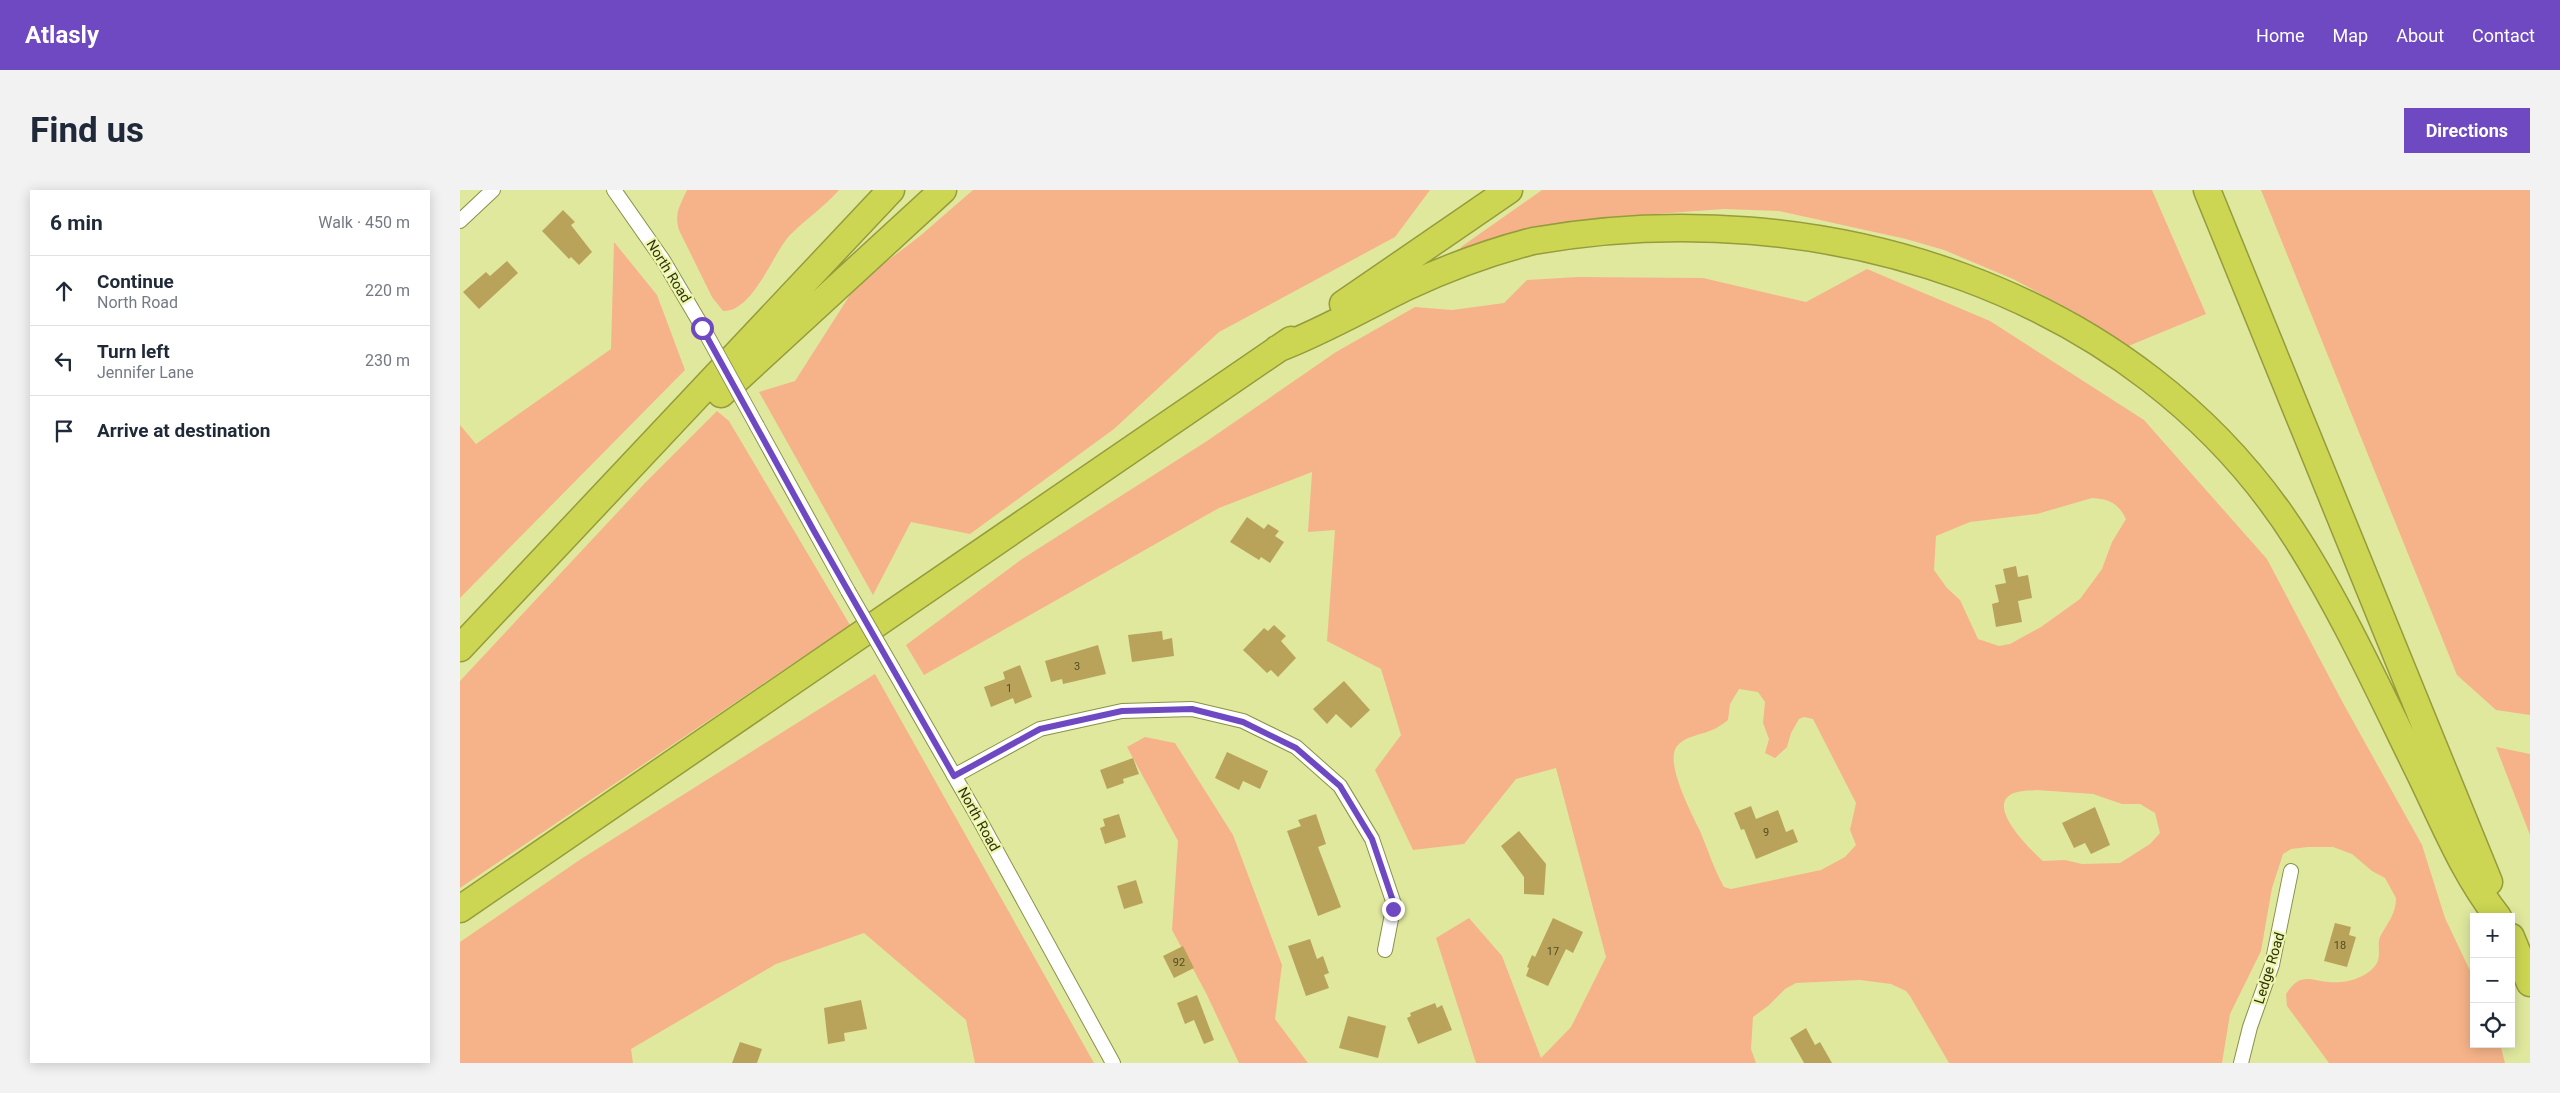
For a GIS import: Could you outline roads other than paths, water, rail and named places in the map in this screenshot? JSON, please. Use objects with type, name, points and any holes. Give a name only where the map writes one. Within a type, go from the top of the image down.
[{"type":"highway","points":[[460,648],[891,190]]},
{"type":"highway","points":[[599,500],[661,454],[760,357],[943,190]]},
{"type":"highway","points":[[460,909],[1509,190]]},
{"type":"highway","points":[[2208,190],[2501,913]]},
{"type":"highway","points":[[1277,349],[1337,324],[1420,281],[1496,252],[1567,234],[1648,223],[1746,220],[1834,231],[1923,254],[1976,273],[2020,292],[2084,328],[2150,376],[2219,440],[2266,495],[2310,561],[2384,702],[2466,870],[2495,913]]},
{"type":"highway","points":[[2515,947],[2530,983]]},
{"type":"street","points":[[460,221],[493,190]]},
{"type":"street","name":"North Road","points":[[614,190],[663,260],[702,328],[1113,1063]]},
{"type":"street","points":[[954,776],[1040,729],[1122,711],[1192,709],[1243,722],[1296,748],[1340,786],[1372,839],[1394,904],[1385,950]]},
{"type":"street","name":"Ledge Road","points":[[2241,1063],[2277,947],[2291,871]]}]
